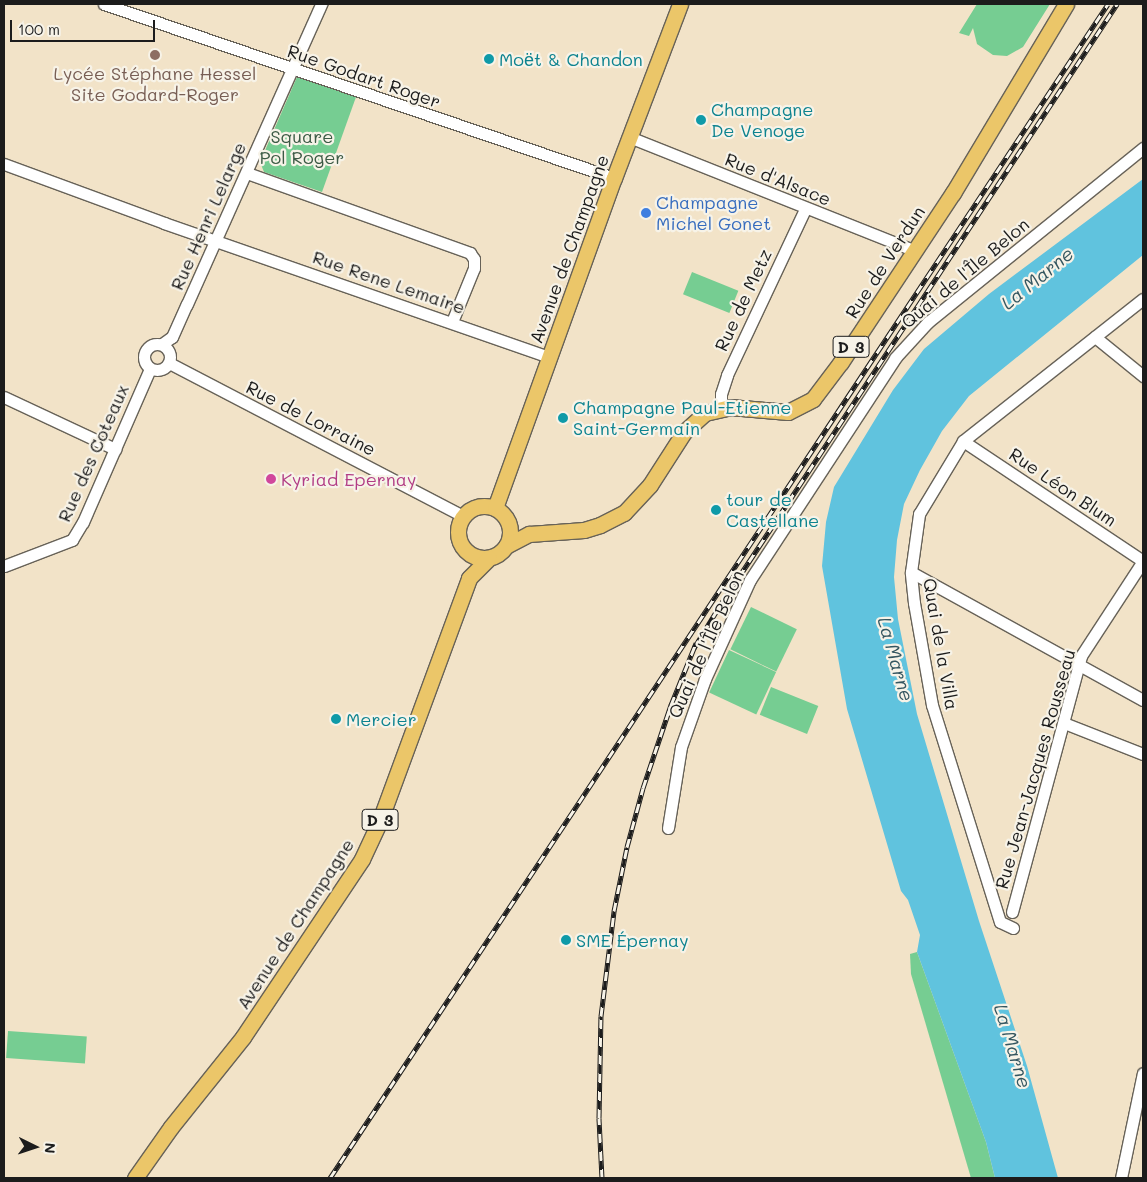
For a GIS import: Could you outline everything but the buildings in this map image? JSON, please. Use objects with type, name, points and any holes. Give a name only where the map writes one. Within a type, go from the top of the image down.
[{"type":"main road","name":"Avenue de Champagne","points":[[495,508],[614,178],[680,4]]},
{"type":"main road","name":"Rue de Verdun","points":[[506,546],[529,534],[584,530],[600,525],[624,513],[650,485],[675,444],[692,423],[705,413],[721,408],[740,407],[788,412],[813,399],[823,388],[953,193],[1066,4]]},
{"type":"main road","points":[[508,521],[510,534],[506,546],[496,555],[489,558],[476,557],[464,549],[460,543],[458,529],[464,516],[478,506],[495,508],[508,521],[529,534]]},
{"type":"main road","points":[[464,549],[469,578]]},
{"type":"main road","name":"Avenue de Champagne","points":[[135,1178],[171,1127],[243,1036],[352,876],[368,848],[469,578],[489,558]]},
{"type":"main road","name":"D 3","points":[[147,1178],[228,1062],[243,1036]]},
{"type":"street","name":"Rue Godart Roger","points":[[104,4],[292,70],[614,178]]},
{"type":"street","name":"Rue Henri Lelarge","points":[[162,344],[172,337],[322,4]]},
{"type":"street","name":"Rue d'Alsace","points":[[630,137],[805,209],[915,251]]},
{"type":"street","name":"Quai de l'Île Belon","points":[[668,828],[680,747],[706,679],[750,580],[895,358],[928,322],[1143,148]]},
{"type":"street","name":"Rue Rene Lemaire","points":[[4,164],[549,357]]},
{"type":"street","points":[[247,172],[470,253],[474,259],[474,268],[452,322]]},
{"type":"street","name":"Rue de Metz","points":[[721,408],[721,394],[727,375],[805,209]]},
{"type":"street","name":"Quai de la Villa","points":[[1013,928],[1000,922],[932,705],[914,603],[911,572],[919,514],[963,441],[1143,298]]},
{"type":"street","points":[[1095,337],[1143,376]]},
{"type":"street","points":[[153,344],[162,344],[169,350],[169,364],[158,371],[150,368],[144,357],[146,349],[153,344]]},
{"type":"street","name":"Rue de Lorraine","points":[[169,364],[464,516]]},
{"type":"street","name":"Rue des Coteaux","points":[[4,566],[72,540],[83,522],[150,368]]},
{"type":"street","points":[[4,396],[115,449]]},
{"type":"street","name":"Rue Léon Blum","points":[[963,441],[1143,561]]},
{"type":"street","name":"Rue Jean-Jacques Rousseau","points":[[1012,912],[1081,656],[1143,561]]},
{"type":"street","points":[[911,572],[1143,700]]},
{"type":"street","points":[[1064,723],[1143,754]]},
{"type":"street","points":[[1121,1178],[1143,1072]]},
{"type":"green space","points":[[977,4],[1050,4],[1023,47],[1007,56],[993,55],[977,44],[973,28],[969,36],[959,33]]},
{"type":"green space","name":"Square Pol Roger","points":[[297,77],[356,97],[322,192],[264,172],[260,162]]},
{"type":"green space","points":[[692,272],[738,291],[729,313],[683,294]]},
{"type":"green space","points":[[751,607],[797,629],[776,672],[730,649]]},
{"type":"green space","points":[[729,650],[776,672],[756,715],[709,693]]},
{"type":"green space","points":[[771,687],[818,706],[807,734],[760,715]]},
{"type":"green space","points":[[917,952],[986,1142],[995,1178],[971,1178],[911,974],[910,954]]},
{"type":"green space","points":[[8,1031],[87,1037],[85,1063],[6,1058]]},
{"type":"water","name":"La Marne","points":[[1143,179],[1143,255],[969,396],[942,431],[920,470],[904,504],[897,540],[894,577],[898,619],[917,714],[979,921],[1027,1066],[1058,1178],[995,1178],[986,1142],[917,952],[920,935],[908,900],[901,891],[847,709],[822,566],[826,522],[834,487],[893,390],[924,349],[989,294]]},
{"type":"railway","points":[[330,1178],[1108,4]]},
{"type":"railway","points":[[694,648],[719,607],[1117,4]]},
{"type":"railway","points":[[602,1178],[599,1118],[601,1016],[614,911],[627,847],[643,788],[671,705],[696,643]]},
{"type":"place","name":"Lycée Stéphane Hessel Site Godard-Roger","points":[[155,55]]},
{"type":"place","name":"Moёt & Chandon","points":[[489,59]]},
{"type":"place","name":"Champagne De Venoge","points":[[701,120]]},
{"type":"place","name":"Champagne Michel Gonet","points":[[646,213]]},
{"type":"place","name":"Champagne Paul-Etienne Saint-Germain","points":[[563,418]]},
{"type":"place","name":"Kyriad Epernay","points":[[271,479]]},
{"type":"place","name":"tour de Castellane","points":[[716,510]]},
{"type":"place","name":"Mercier","points":[[336,719]]},
{"type":"place","name":"SME Épernay","points":[[566,940]]}]
